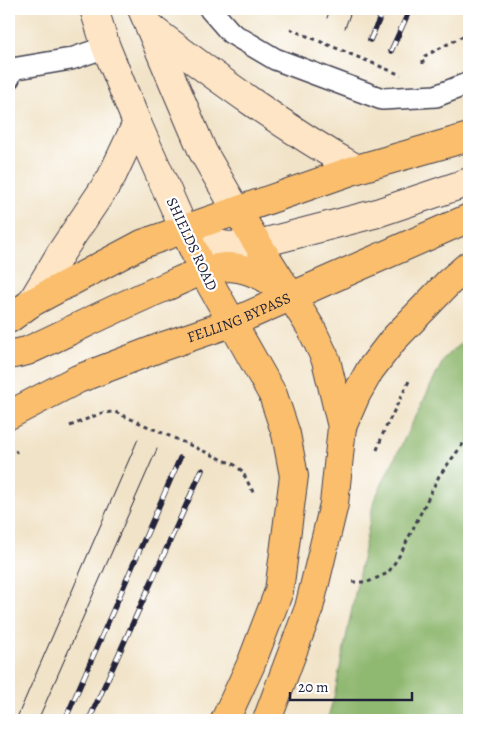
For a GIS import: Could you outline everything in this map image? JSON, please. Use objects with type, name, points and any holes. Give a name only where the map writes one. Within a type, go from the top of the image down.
[{"type":"main road","name":"SHIELDS ROAD","points":[[94,9],[106,47],[137,123],[203,271],[273,395],[286,434],[294,476],[279,590],[251,664],[225,720]]},
{"type":"main road","points":[[147,19],[211,74],[321,148],[357,168]]},
{"type":"main road","points":[[147,19],[203,152],[237,211],[311,328],[326,360],[342,427]]},
{"type":"main road","points":[[16,313],[62,251],[111,178],[137,123]]},
{"type":"main road","points":[[16,313],[142,244],[357,168],[469,136]]},
{"type":"main road","points":[[184,228],[203,241],[228,246],[258,244],[374,214],[469,182]]},
{"type":"main road","name":"FELLING BYPASS","points":[[9,415],[78,379],[231,323],[469,218]]},
{"type":"main road","points":[[267,720],[309,608],[334,504],[342,427],[356,394],[370,370],[393,340],[449,282],[469,265]]},
{"type":"main road","points":[[9,355],[27,351],[143,297],[203,271],[218,267],[246,270],[269,280],[290,296]]},
{"type":"lane","points":[[210,9],[232,33],[275,59],[382,99],[436,96],[469,83]]},
{"type":"lane","points":[[9,78],[12,69],[71,60],[106,47]]},
{"type":"path","points":[[290,29],[401,74]]},
{"type":"path","points":[[423,57],[469,33]]},
{"type":"path","points":[[375,457],[384,431],[413,374]]},
{"type":"path","points":[[66,428],[102,413],[115,412],[235,465],[242,471],[250,483],[258,500]]},
{"type":"path","points":[[350,582],[368,582],[388,573],[401,553],[439,476],[469,436]]},
{"type":"path","points":[[9,457],[24,447]]},
{"type":"green space","points":[[469,336],[469,720],[327,720],[334,697],[374,500],[445,357]]},
{"type":"tram line","points":[[327,18],[330,9]]},
{"type":"tram line","points":[[345,28],[352,9]]},
{"type":"tram line","points":[[16,720],[138,439]]},
{"type":"tram line","points":[[38,720],[157,449]]},
{"type":"railway","points":[[370,40],[384,9]]},
{"type":"railway","points":[[391,51],[410,9]]},
{"type":"railway","points":[[65,720],[180,458]]},
{"type":"railway","points":[[89,720],[202,470]]}]
